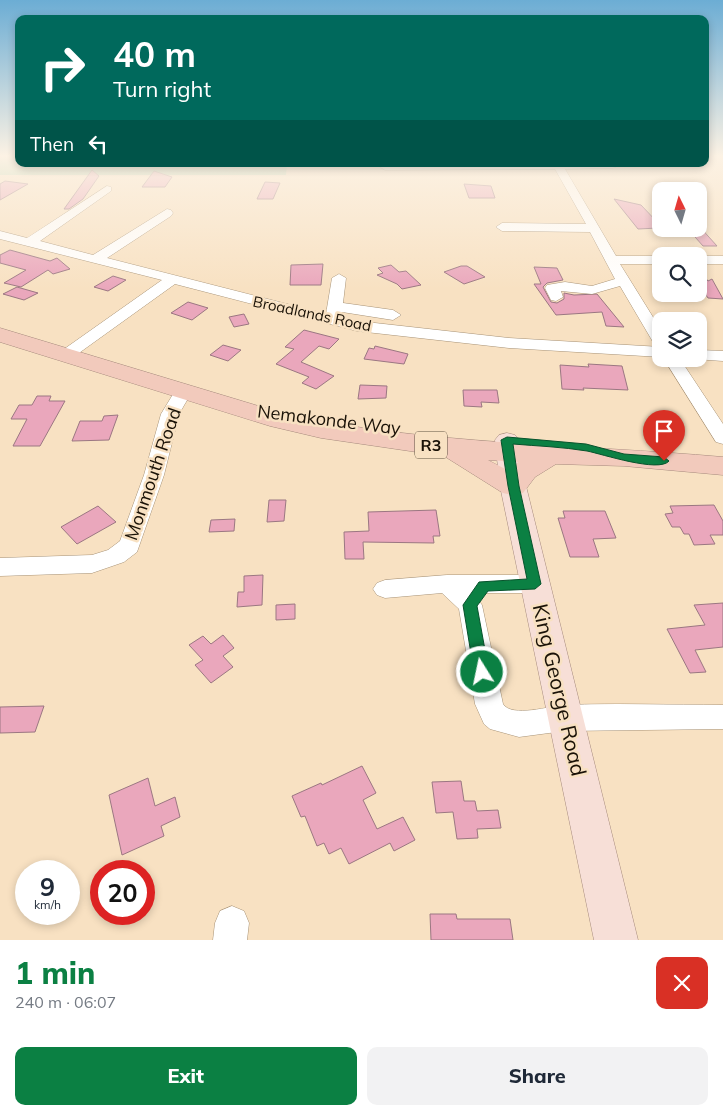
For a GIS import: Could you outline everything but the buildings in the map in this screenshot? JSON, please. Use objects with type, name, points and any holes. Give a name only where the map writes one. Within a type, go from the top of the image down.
[{"type":"highway","name":"Nemakonde Way","points":[[0,335],[184,390],[279,421],[314,429],[441,446],[586,448],[624,457]]},
{"type":"highway","name":"Nemakonde Way","points":[[242,409],[508,446],[551,456],[624,457],[723,466]]},
{"type":"highway","points":[[441,446],[468,459],[513,486],[521,473],[528,467],[551,456]]},
{"type":"main road","name":"King George Road","points":[[508,446],[513,486],[564,718],[616,940]]},
{"type":"street","points":[[30,242],[90,201]]},
{"type":"street","points":[[578,201],[610,260],[652,328]]},
{"type":"street","points":[[96,259],[167,214]]},
{"type":"street","points":[[502,227],[593,228]]},
{"type":"street","name":"Broadlands Road","points":[[0,235],[173,279],[333,313],[357,326],[509,342],[652,351]]},
{"type":"street","points":[[610,260],[652,260]]},
{"type":"street","points":[[707,260],[723,260]]},
{"type":"street","points":[[339,278],[333,313],[392,315]]},
{"type":"street","points":[[66,355],[173,279]]},
{"type":"street","points":[[556,297],[552,288],[565,286],[592,290],[623,281]]},
{"type":"street","points":[[707,355],[723,356]]},
{"type":"street","points":[[677,367],[723,438]]},
{"type":"street","name":"Monmouth Road","points":[[0,567],[92,564],[116,556],[129,546],[154,475],[170,414],[184,390]]},
{"type":"street","points":[[385,589],[447,584],[477,595],[535,584]]},
{"type":"street","points":[[477,595],[482,672],[489,704],[494,715],[500,720],[519,724],[564,718],[723,716]]},
{"type":"route","points":[[482,672],[470,605],[484,586],[535,584],[513,486],[507,440],[586,448],[610,452],[624,457],[664,461]]}]
